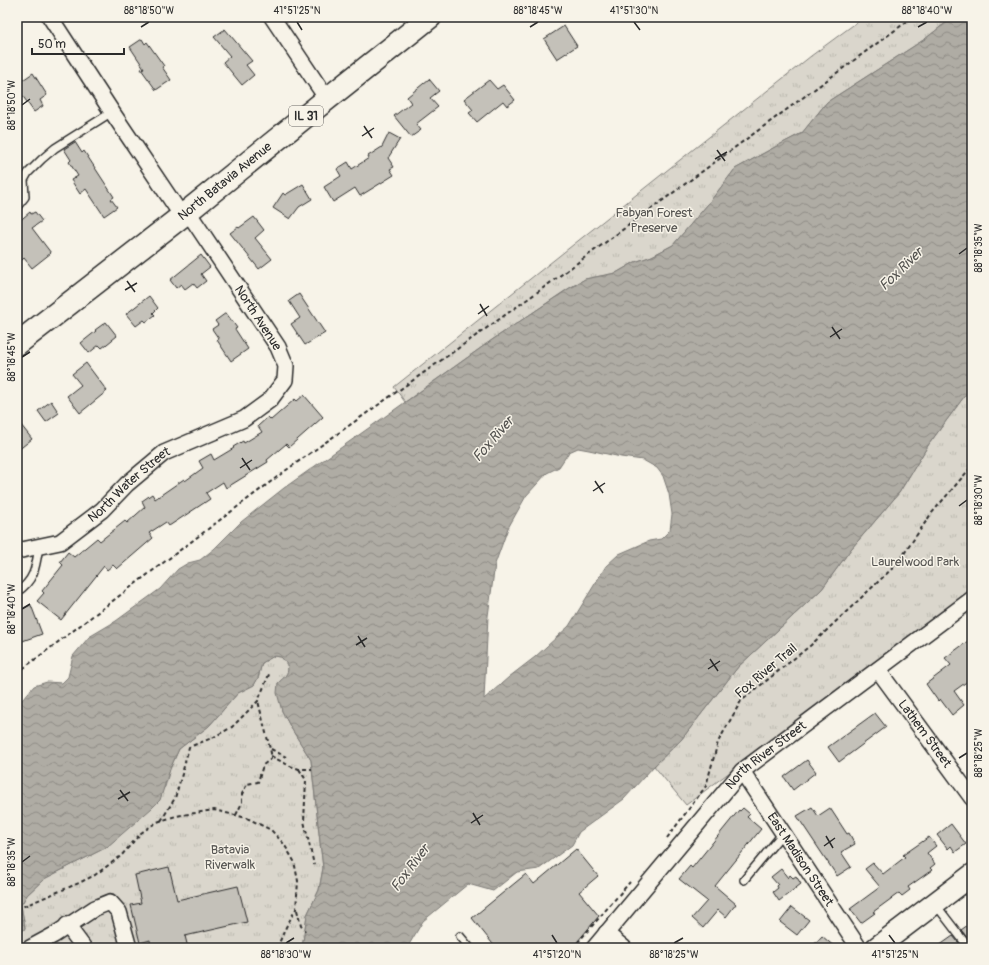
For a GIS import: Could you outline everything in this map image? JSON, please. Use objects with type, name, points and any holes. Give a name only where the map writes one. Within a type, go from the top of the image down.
[{"type":"main road","name":"North Batavia Avenue","points":[[17,344],[185,214],[430,17]]},
{"type":"main road","points":[[876,948],[972,875]]},
{"type":"street","name":"North Avenue","points":[[50,17],[112,112],[278,347],[286,366],[285,380],[270,400],[244,419]]},
{"type":"street","points":[[272,17],[327,99]]},
{"type":"street","name":"North Water Street","points":[[17,552],[60,542],[102,510],[127,484],[164,453],[244,419]]},
{"type":"street","name":"North River Street","points":[[594,948],[742,771],[972,599]]},
{"type":"street","name":"Lathem Street","points":[[878,670],[972,798]]},
{"type":"street","name":"East Madison Street","points":[[742,771],[859,948]]},
{"type":"street","points":[[30,948],[54,935],[95,908],[110,902],[119,912],[129,948]]},
{"type":"street","points":[[67,926],[84,948]]},
{"type":"street","points":[[606,933],[624,948]]},
{"type":"lane","points":[[17,207],[26,196],[24,180],[42,159],[55,148],[112,112]]},
{"type":"lane","points":[[17,592],[32,578],[35,571],[39,546]]},
{"type":"lane","points":[[744,880],[783,832]]},
{"type":"lane","points":[[934,903],[969,948]]},
{"type":"lane","points":[[460,936],[470,948]]},
{"type":"path","points":[[17,673],[285,471],[546,286],[913,17]]},
{"type":"path","name":"Fox River Trail","points":[[666,839],[706,786],[718,742],[741,701],[811,644],[897,564],[931,514],[972,466]]},
{"type":"path","points":[[161,820],[174,798],[189,747],[212,738],[232,726],[258,701],[270,672]]},
{"type":"path","points":[[236,815],[242,803],[242,794],[247,784],[258,782],[263,765],[271,759],[271,750],[258,701]]},
{"type":"path","points":[[271,750],[286,757]]},
{"type":"path","points":[[271,756],[299,769],[312,769]]},
{"type":"path","points":[[299,769],[306,780],[304,821],[314,864]]},
{"type":"path","points":[[17,909],[80,883],[95,875],[121,856],[141,833],[157,822],[176,816],[214,810],[247,818],[271,830],[284,844],[294,860],[298,881],[296,909],[301,926],[305,931]]},
{"type":"path","points":[[573,948],[632,879]]},
{"type":"path","points":[[277,948],[296,909]]},
{"type":"green space","name":"Fabyan Forest Preserve","points":[[864,17],[953,17],[925,39],[827,102],[802,133],[735,169],[708,204],[673,245],[652,256],[635,262],[616,273],[585,279],[492,340],[405,402],[394,387],[811,56]]},
{"type":"green space","name":"Laurelwood Park","points":[[972,386],[972,590],[686,805],[654,766],[681,740],[738,667],[822,589],[851,549],[899,493],[929,444]]},
{"type":"green space","name":"Batavia Riverwalk","points":[[274,656],[281,657],[287,664],[288,668],[285,677],[278,683],[282,711],[311,760],[323,868],[319,890],[307,915],[302,948],[17,948],[17,927],[20,930],[25,928],[21,905],[27,895],[44,879],[107,847],[165,787],[170,769],[179,749],[209,726],[238,693],[254,685],[258,678],[262,663]]},
{"type":"water","name":"Fox River","points":[[953,17],[972,17],[972,386],[929,444],[899,493],[851,549],[822,589],[738,667],[681,740],[654,766],[624,799],[579,832],[572,845],[539,869],[517,872],[493,891],[468,884],[423,921],[407,948],[302,948],[307,915],[319,890],[323,868],[311,760],[282,711],[277,693],[278,683],[287,674],[288,668],[287,664],[281,657],[274,656],[262,663],[258,678],[254,685],[238,693],[209,726],[179,749],[170,769],[160,800],[107,847],[44,879],[27,895],[21,905],[25,928],[24,930],[20,930],[17,927],[17,706],[34,686],[47,682],[62,683],[68,677],[73,656],[89,637],[116,621],[160,589],[178,569],[188,563],[200,560],[214,549],[241,522],[284,488],[492,340],[585,279],[616,273],[635,262],[652,256],[673,245],[708,204],[735,169],[802,133],[827,102],[925,39]],"holes":[[[578,448],[643,460],[657,468],[663,476],[669,494],[672,514],[670,530],[661,539],[649,541],[619,554],[606,566],[569,626],[535,657],[484,699],[488,616],[495,564],[508,528],[526,496],[547,473],[559,467],[569,452]]]},
{"type":"building","points":[[564,26],[577,46],[557,59],[544,39]]},
{"type":"building","points":[[225,29],[252,61],[246,65],[254,75],[242,85],[223,62],[230,56],[214,37]]},
{"type":"building","points":[[142,39],[145,44],[147,42],[164,66],[162,67],[171,80],[156,90],[141,69],[144,68],[130,47]]},
{"type":"building","points":[[33,73],[47,95],[40,100],[43,106],[34,112],[17,88],[17,84]]},
{"type":"building","points":[[429,79],[439,91],[430,98],[438,107],[416,124],[421,130],[411,137],[394,116],[411,103],[407,97]]},
{"type":"building","points":[[489,80],[497,89],[503,85],[515,100],[507,106],[503,101],[477,122],[469,113],[473,110],[464,99]]},
{"type":"building","points":[[389,133],[400,139],[388,158],[394,167],[390,169],[394,175],[360,196],[355,188],[333,202],[324,187],[341,176],[337,169],[348,162],[352,169],[369,158],[368,156],[382,147]]},
{"type":"building","points":[[75,142],[82,153],[84,151],[114,197],[111,199],[117,207],[104,216],[86,189],[80,194],[71,180],[78,176],[69,162],[71,160],[64,149]]},
{"type":"building","points":[[303,184],[312,199],[299,207],[290,219],[273,208],[283,193],[285,195]]},
{"type":"building","points":[[30,212],[31,214],[35,212],[42,221],[32,228],[51,253],[32,268],[24,258],[22,260],[17,254],[17,223]]},
{"type":"building","points":[[254,217],[264,230],[255,238],[272,259],[259,269],[230,233]]},
{"type":"building","points":[[201,255],[210,267],[201,274],[206,281],[197,288],[193,283],[185,289],[181,284],[176,288],[170,280]]},
{"type":"building","points":[[299,294],[325,333],[305,345],[291,324],[300,318],[289,301]]},
{"type":"building","points":[[149,296],[158,308],[153,313],[155,315],[146,322],[144,320],[136,326],[126,314]]},
{"type":"building","points":[[226,313],[237,328],[235,329],[248,349],[231,361],[217,340],[219,339],[212,329],[218,325],[215,321]]},
{"type":"building","points":[[106,322],[117,336],[102,348],[99,345],[89,353],[81,343]]},
{"type":"building","points":[[86,363],[107,391],[80,413],[67,396],[81,385],[72,374]]},
{"type":"building","points":[[304,395],[323,417],[289,447],[286,444],[267,460],[268,462],[226,488],[223,482],[206,493],[210,499],[169,526],[166,522],[149,533],[153,538],[117,569],[113,565],[107,570],[104,566],[61,620],[37,601],[44,593],[42,591],[63,565],[60,562],[68,552],[74,557],[97,538],[100,541],[125,521],[127,523],[145,507],[142,501],[152,494],[155,499],[184,479],[185,481],[203,468],[199,461],[211,454],[214,460],[243,441],[244,443],[262,432],[258,426],[268,417],[271,420],[295,399],[297,401]]},
{"type":"building","points":[[51,401],[59,413],[46,422],[38,411]]},
{"type":"building","points":[[17,420],[32,439],[17,451]]},
{"type":"building","points":[[31,605],[42,634],[17,643],[17,611]]},
{"type":"building","points":[[968,641],[972,647],[972,678],[954,691],[964,705],[952,715],[940,699],[938,701],[926,684],[951,665],[945,658]]},
{"type":"building","points":[[875,713],[886,727],[839,762],[828,747]]},
{"type":"building","points":[[807,760],[816,772],[793,790],[784,777]]},
{"type":"building","points":[[812,807],[818,816],[830,808],[847,834],[849,833],[855,844],[841,852],[851,867],[837,876],[797,816]]},
{"type":"building","points":[[743,808],[750,814],[747,817],[761,829],[715,886],[736,904],[726,917],[718,910],[703,928],[692,918],[707,901],[679,879],[690,866],[692,868],[739,810],[740,811]]},
{"type":"building","points":[[951,824],[966,844],[955,852],[951,846],[948,849],[937,835]]},
{"type":"building","points":[[929,837],[936,846],[927,853],[935,864],[930,868],[932,870],[908,887],[910,890],[902,896],[899,893],[861,923],[850,909],[880,887],[865,869],[873,863],[883,874],[905,857],[903,855]]},
{"type":"building","points":[[576,849],[598,876],[579,892],[599,916],[572,948],[496,948],[472,918],[526,874],[534,884]]},
{"type":"building","points":[[169,867],[177,900],[238,886],[247,922],[185,936],[188,948],[151,948],[150,940],[140,943],[131,905],[141,903],[135,875]]},
{"type":"building","points":[[781,869],[788,878],[790,875],[793,878],[796,876],[801,884],[779,901],[773,892],[778,888],[778,885],[771,877]]},
{"type":"building","points":[[792,907],[809,920],[797,935],[780,922]]},
{"type":"building","points":[[972,922],[972,942],[971,942],[961,930]]},
{"type":"building","points":[[822,936],[836,948],[811,948]]},
{"type":"building","points":[[953,936],[963,948],[936,948]]}]
